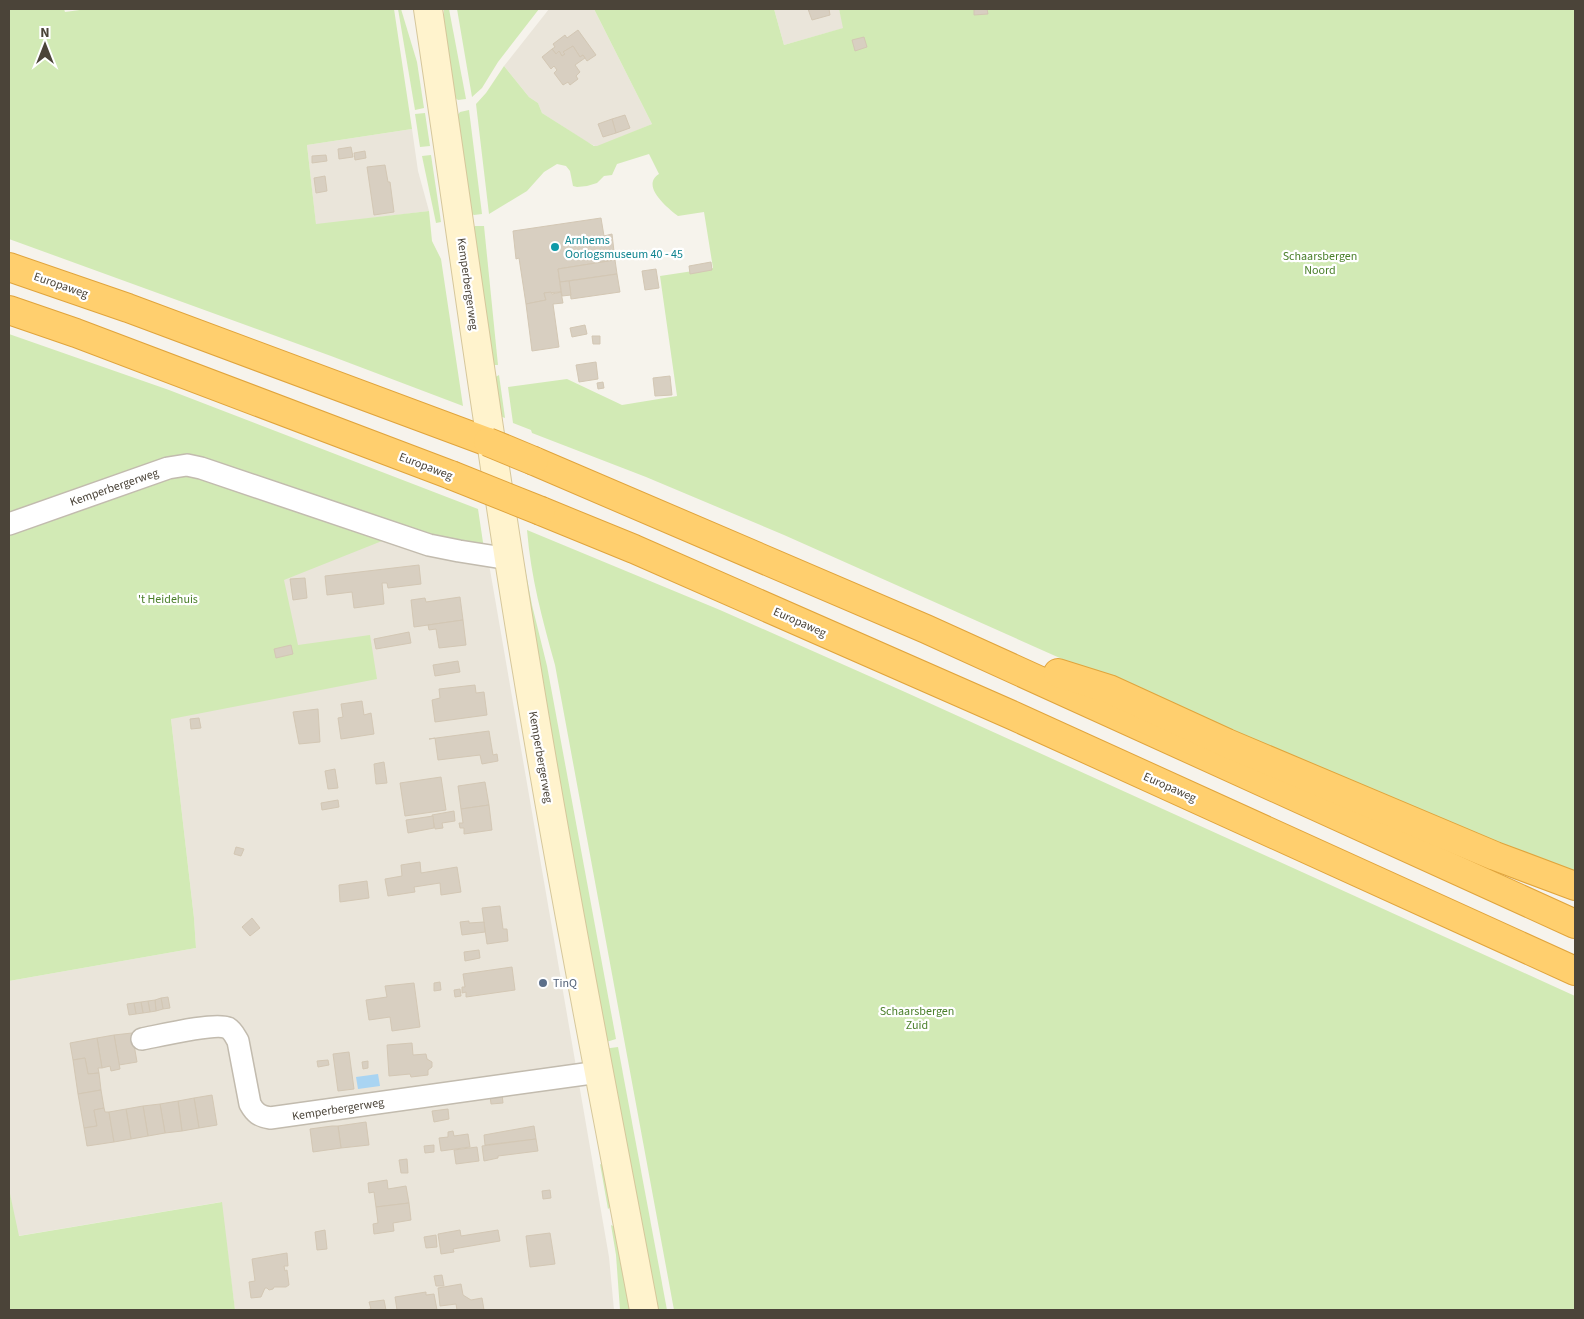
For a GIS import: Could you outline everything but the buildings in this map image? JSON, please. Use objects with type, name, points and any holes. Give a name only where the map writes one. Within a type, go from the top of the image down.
[{"type":"highway","name":"Europaweg","points":[[9,267],[128,308],[534,460],[926,629],[1575,924]]},
{"type":"highway","name":"Europaweg","points":[[9,310],[85,336],[451,475],[634,549],[1014,716],[1575,971]]},
{"type":"highway","points":[[926,629],[1108,689],[1227,743],[1478,849],[1575,886]]},
{"type":"main road","name":"Kemperbergerweg","points":[[428,9],[509,559],[555,838],[644,1310]]},
{"type":"street","name":"Kemperbergerweg","points":[[9,524],[168,468],[187,465],[201,468],[429,545],[509,559]]},
{"type":"street","name":"Kemperbergerweg","points":[[142,1039],[214,1026],[228,1028],[233,1032],[238,1041],[250,1104],[254,1112],[260,1117],[270,1118],[599,1072]]},
{"type":"shaded area","points":[[549,9],[594,9],[652,124],[597,147],[542,113],[538,103],[529,97],[504,66]]},
{"type":"shaded area","points":[[774,9],[839,9],[844,28],[784,45]]},
{"type":"shaded area","points":[[412,129],[418,171],[429,211],[316,225],[307,145]]},
{"type":"shaded area","points":[[374,533],[489,564],[609,1257],[614,1310],[235,1310],[221,1202],[18,1236],[9,1190],[9,981],[196,948],[171,719],[296,645],[281,574]]},
{"type":"green space","points":[[9,9],[64,9],[65,12],[87,9],[394,9],[412,129],[307,145],[316,224],[429,211],[432,241],[441,259],[463,406],[9,239]]},
{"type":"green space","points":[[398,9],[401,9],[417,62],[424,108],[415,110]]},
{"type":"green space","points":[[444,9],[449,9],[466,99],[458,100],[449,93],[444,56]]},
{"type":"green space","points":[[457,9],[539,9],[498,62],[482,88],[472,97]]},
{"type":"green space","name":"Schaarsbergen Noord","points":[[594,9],[774,9],[784,45],[843,28],[839,9],[1575,9],[1575,879],[1235,736],[784,535],[646,477],[532,433],[531,430],[513,423],[508,387],[567,379],[622,405],[677,396],[660,276],[713,268],[704,212],[678,216],[658,197],[653,184],[654,179],[659,174],[649,154],[617,164],[612,175],[604,176],[597,183],[587,186],[573,186],[570,171],[566,166],[557,164],[544,172],[527,191],[489,214],[476,104],[486,93],[504,66],[529,97],[538,103],[542,113],[594,146],[652,124]]},
{"type":"green space","points":[[469,110],[482,214],[474,215],[466,211],[453,121],[460,112]]},
{"type":"green space","points":[[425,113],[430,146],[420,147],[415,114]]},
{"type":"green space","points":[[431,155],[441,222],[436,223],[422,156]]},
{"type":"green space","points":[[475,226],[484,226],[498,365],[490,365],[469,232]]},
{"type":"green space","points":[[9,334],[169,390],[478,509],[484,549],[458,545],[203,464],[9,519]]},
{"type":"green space","points":[[499,375],[505,418],[497,415],[492,379]]},
{"type":"green space","name":"'t Heidehuis","points":[[188,470],[387,539],[284,580],[298,645],[370,635],[377,679],[171,719],[196,948],[9,981],[9,529]]},
{"type":"green space","name":"Schaarsbergen Zuid","points":[[527,530],[720,610],[905,692],[1575,996],[1575,1310],[674,1310],[555,665],[534,581]]},
{"type":"green space","points":[[521,562],[524,563],[547,666],[616,1039],[603,1043]]},
{"type":"green space","points":[[618,1047],[667,1310],[652,1310],[603,1049]]},
{"type":"green space","points":[[600,1164],[608,1168],[614,1204],[608,1209]]},
{"type":"green space","points":[[9,1189],[19,1236],[222,1202],[235,1310],[9,1310]]},
{"type":"green space","points":[[611,1225],[619,1229],[630,1310],[620,1310],[616,1255]]},
{"type":"water","points":[[378,1074],[380,1086],[358,1089],[356,1077]]},
{"type":"place","name":"Arnhems Oorlogsmuseum 40 - 45","points":[[555,247]]},
{"type":"place","name":"TinQ","points":[[543,983]]}]
